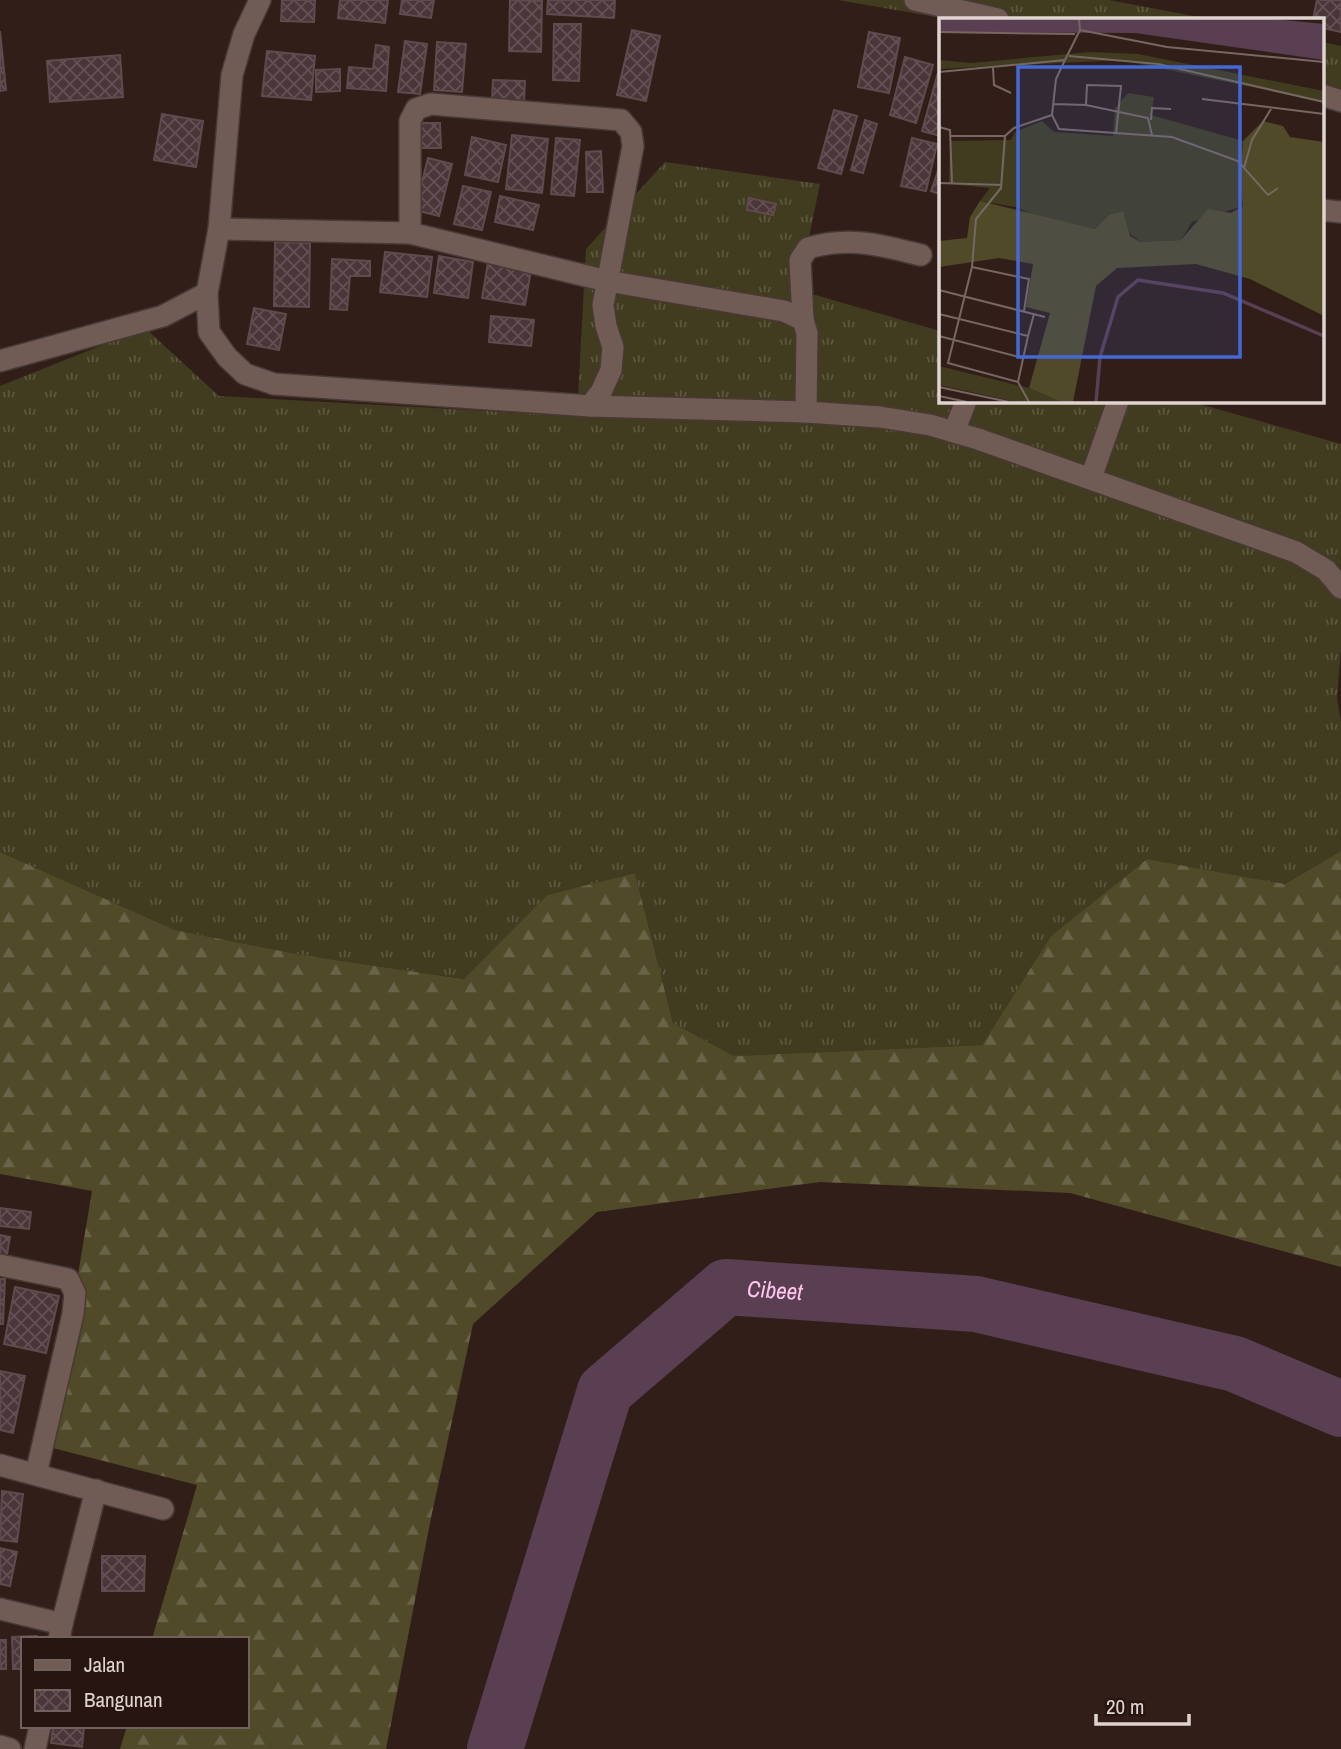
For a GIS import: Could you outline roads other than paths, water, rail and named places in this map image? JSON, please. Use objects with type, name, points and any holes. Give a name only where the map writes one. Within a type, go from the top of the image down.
[{"type":"street","points":[[260,0],[244,34],[232,75],[219,229],[207,293],[209,332],[227,357],[245,374],[274,384],[590,406],[806,412],[880,417],[954,432],[1296,552],[1326,570],[1341,587]]},
{"type":"street","points":[[915,0],[994,18]]},
{"type":"street","points":[[1324,96],[1341,101]]},
{"type":"street","points":[[410,233],[410,121],[416,109],[431,104],[621,120],[631,132],[633,146],[603,305],[613,347],[611,370],[601,392],[590,406]]},
{"type":"street","points":[[219,229],[410,233],[607,281],[784,311],[803,320]]},
{"type":"street","points":[[806,412],[807,333],[803,320],[800,260],[808,248],[832,241],[877,244],[921,255]]},
{"type":"street","points":[[0,361],[163,316],[207,293]]},
{"type":"street","points":[[954,432],[966,402]]},
{"type":"street","points":[[1091,478],[1118,402]]},
{"type":"street","points":[[0,1265],[68,1279],[75,1293],[74,1314],[36,1474]]},
{"type":"street","points":[[0,1465],[163,1509]]},
{"type":"street","points":[[0,1609],[61,1631],[96,1490]]},
{"type":"street","points":[[35,1749],[40,1728]]},
{"type":"street","points":[[0,1746],[10,1749]]},
{"type":"waterway","name":"Cibeet","points":[[495,1749],[605,1391],[726,1287],[976,1304],[1235,1364],[1341,1409]]}]
